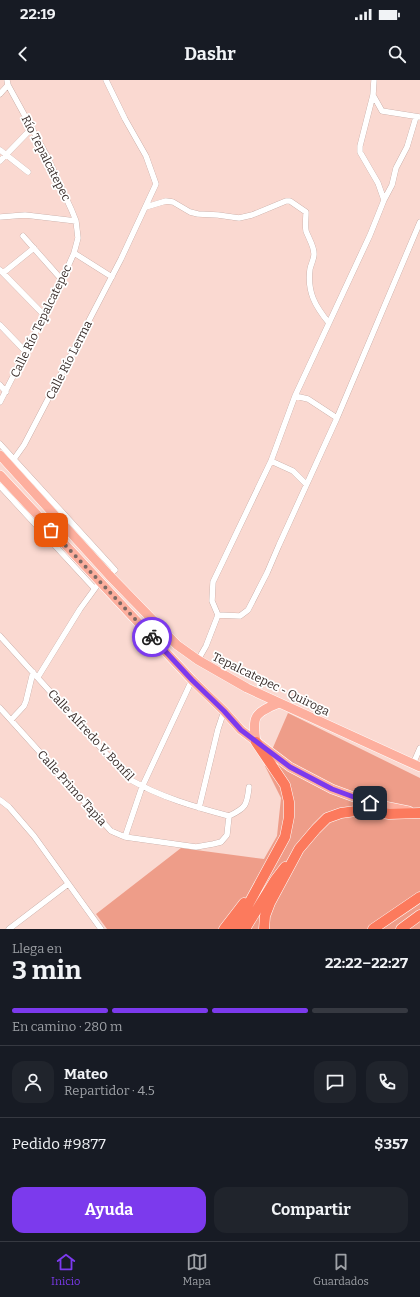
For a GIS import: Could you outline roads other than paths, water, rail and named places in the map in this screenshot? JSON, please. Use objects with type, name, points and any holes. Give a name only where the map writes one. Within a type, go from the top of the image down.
[{"type":"highway","points":[[235,929],[284,836],[289,817],[289,802],[285,785],[256,742]]},
{"type":"highway","points":[[244,929],[275,880],[299,849],[327,818],[341,813],[363,810],[389,814],[420,813]]},
{"type":"highway","points":[[264,929],[265,916],[270,903],[299,849]]},
{"type":"highway","points":[[224,929],[266,872]]},
{"type":"highway","points":[[373,929],[420,897]]},
{"type":"highway","points":[[401,929],[420,915]]},
{"type":"main road","name":"Tepalcatepec - Quiroga","points":[[0,455],[109,575],[177,645],[198,660],[248,688],[416,765]]},
{"type":"main road","points":[[0,479],[97,585],[168,654],[241,730],[256,742],[290,767],[332,789],[370,803],[420,813]]},
{"type":"main road","points":[[168,654],[177,645]]},
{"type":"main road","points":[[256,742],[254,724],[258,715],[264,709],[279,703]]},
{"type":"street","name":"Calle Río Lerma","points":[[14,459],[24,445],[112,277],[156,184],[146,156],[125,119],[106,80]]},
{"type":"street","points":[[374,80],[373,95],[360,146],[360,152],[378,183],[384,200]]},
{"type":"street","points":[[0,94],[7,83]]},
{"type":"street","name":"Río Tepalcatepec","points":[[7,83],[32,128],[66,197],[76,221],[78,238]]},
{"type":"street","points":[[198,660],[206,646],[218,615],[212,601],[213,582],[271,461],[295,396],[370,235],[384,200],[392,185],[396,168],[407,147],[419,117],[382,111],[373,95]]},
{"type":"street","points":[[0,161],[32,128]]},
{"type":"street","points":[[0,150],[28,172]]},
{"type":"street","points":[[146,207],[166,201],[173,202],[190,212],[198,214],[240,218],[252,215],[286,201],[293,202],[306,212],[306,229],[314,255],[309,283],[320,312],[328,324]]},
{"type":"street","points":[[0,217],[25,215],[76,221]]},
{"type":"street","points":[[218,615],[240,616],[248,610],[267,573],[337,418],[420,222]]},
{"type":"street","points":[[23,236],[62,280]]},
{"type":"street","name":"Calle Río Tepalcatepec","points":[[0,402],[25,351],[45,316],[74,253],[78,238]]},
{"type":"street","points":[[34,248],[2,272],[45,316]]},
{"type":"street","points":[[74,253],[112,277]]},
{"type":"street","points":[[0,325],[25,351]]},
{"type":"street","points":[[0,385],[6,392]]},
{"type":"street","points":[[295,396],[308,399],[337,418]]},
{"type":"street","points":[[0,444],[115,570],[109,575]]},
{"type":"street","points":[[271,461],[293,471],[306,484]]},
{"type":"street","points":[[38,677],[80,609],[97,585]]},
{"type":"street","name":"Calle Alfredo V. Bonfil","points":[[0,636],[129,779],[142,786],[199,808],[229,816]]},
{"type":"street","points":[[11,720],[24,706],[33,672]]},
{"type":"street","points":[[125,837],[142,786],[192,680]]},
{"type":"street","name":"Calle Primo Tapia","points":[[0,708],[111,831],[125,837],[196,847],[221,842],[227,834],[229,816]]},
{"type":"street","points":[[199,808],[218,729],[224,711]]},
{"type":"street","points":[[416,765],[420,748]]},
{"type":"street","points":[[229,816],[243,809],[246,805],[249,787]]},
{"type":"street","points":[[0,800],[34,836],[100,929]]},
{"type":"street","points":[[9,929],[68,884]]}]
